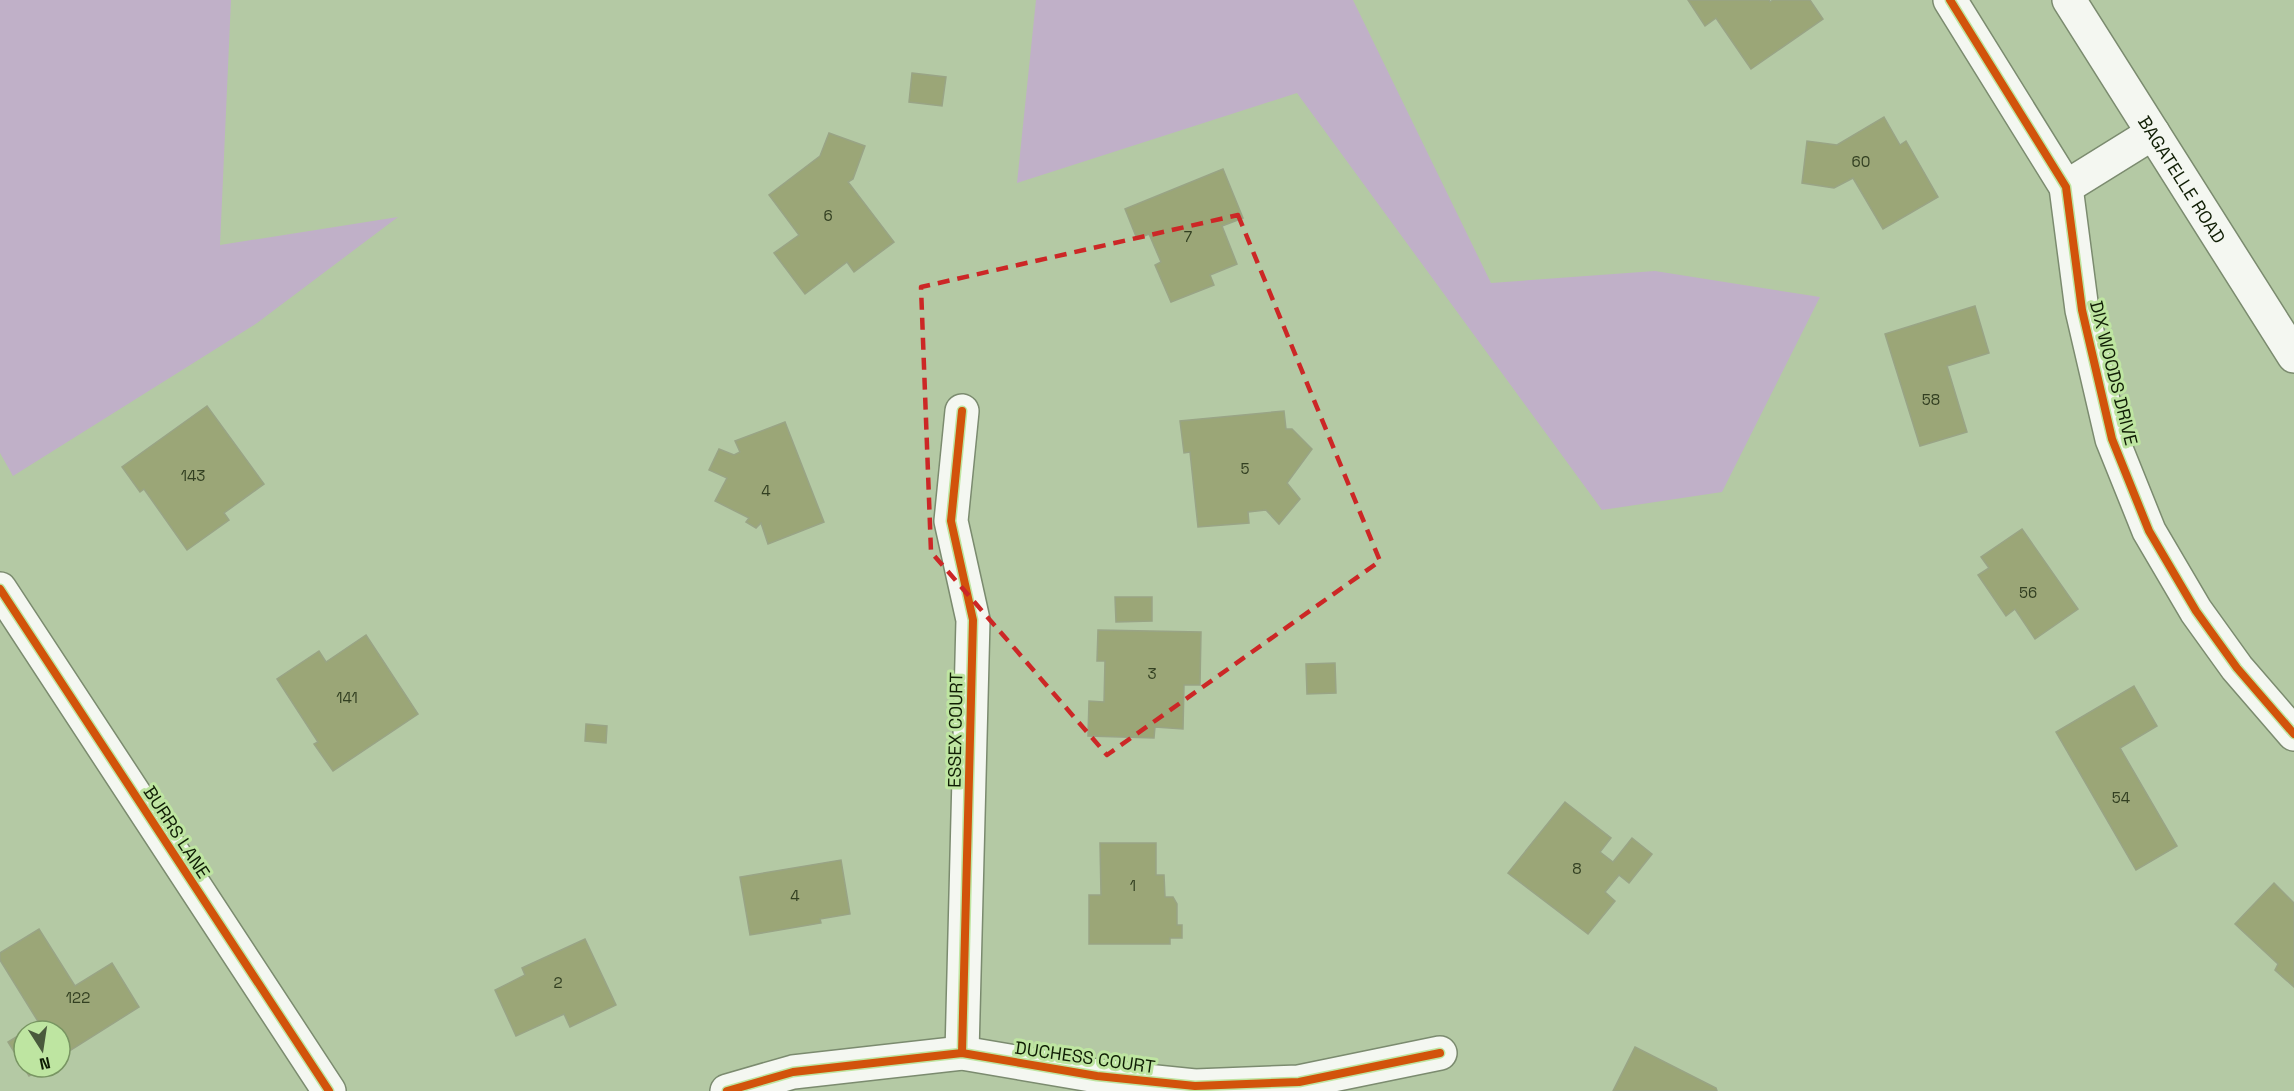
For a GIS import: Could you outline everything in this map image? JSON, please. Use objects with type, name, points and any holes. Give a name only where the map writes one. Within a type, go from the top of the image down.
[{"type":"street","name":"DIX WOODS DRIVE","points":[[1950,0],[2066,187],[2082,310],[2109,429],[2150,531],[2196,611],[2237,668],[2294,734]]},
{"type":"street","name":"BAGATELLE ROAD","points":[[2069,0],[2294,356]]},
{"type":"street","points":[[2066,187],[2153,133]]},
{"type":"street","name":"ESSEX COURT","points":[[962,411],[951,521],[973,620],[962,1053]]},
{"type":"street","name":"BURRS LANE","points":[[0,589],[329,1091]]},
{"type":"street","name":"DUCHESS COURT","points":[[727,1091],[792,1072],[962,1053],[1097,1076],[1195,1086],[1299,1082],[1440,1053]]},
{"type":"highlighted area","points":[[1238,215],[1380,561],[1107,755],[931,552],[921,287]]},
{"type":"shaded area","points":[[0,0],[231,0],[220,245],[398,217],[257,323],[13,476],[0,453]]},
{"type":"shaded area","points":[[1036,0],[1353,0],[1491,283],[1655,271],[1820,297],[1722,492],[1602,510],[1297,93],[1017,183]]},
{"type":"building","points":[[1688,0],[1769,0],[1770,2],[1773,0],[1810,0],[1823,19],[1751,69],[1716,18],[1705,26]]},
{"type":"building","points":[[912,73],[946,77],[942,106],[909,102]]},
{"type":"building","points":[[1884,117],[1900,145],[1906,141],[1938,197],[1883,229],[1853,178],[1834,188],[1802,183],[1807,141],[1837,145]]},
{"type":"building","points":[[829,133],[865,146],[853,179],[848,182],[894,242],[854,272],[847,262],[805,294],[774,253],[799,235],[769,195],[820,156]]},
{"type":"building","points":[[1223,169],[1243,218],[1222,226],[1237,264],[1210,275],[1214,285],[1171,302],[1155,265],[1161,262],[1149,234],[1137,239],[1125,209]]},
{"type":"building","points":[[1975,306],[1989,353],[1947,366],[1967,432],[1920,446],[1885,334]]},
{"type":"building","points":[[207,406],[264,484],[224,513],[229,520],[187,550],[144,489],[140,492],[122,467]]},
{"type":"building","points":[[1284,411],[1286,429],[1292,429],[1312,449],[1287,483],[1300,499],[1279,524],[1266,510],[1248,512],[1249,523],[1198,527],[1190,452],[1184,453],[1180,421]]},
{"type":"building","points":[[785,422],[824,522],[768,544],[761,523],[756,528],[746,522],[749,518],[715,501],[727,478],[709,470],[719,449],[734,455],[740,452],[735,441]]},
{"type":"building","points":[[2022,529],[2078,609],[2035,639],[2015,609],[2006,616],[1978,575],[1989,568],[1981,557]]},
{"type":"building","points":[[1115,597],[1152,597],[1152,621],[1116,622]]},
{"type":"building","points":[[1098,630],[1201,632],[1200,685],[1184,685],[1183,729],[1155,727],[1154,738],[1088,736],[1089,701],[1104,702],[1105,661],[1097,661]]},
{"type":"building","points":[[366,635],[418,714],[333,771],[314,744],[318,742],[277,679],[319,651],[326,662]]},
{"type":"building","points":[[1335,663],[1336,693],[1307,694],[1306,664]]},
{"type":"building","points":[[2134,686],[2157,726],[2120,748],[2177,846],[2136,870],[2056,732]]},
{"type":"building","points":[[586,724],[607,726],[606,743],[585,741]]},
{"type":"building","points":[[1565,802],[1611,838],[1600,852],[1613,862],[1632,838],[1652,854],[1629,883],[1619,875],[1605,892],[1615,901],[1588,934],[1508,873]]},
{"type":"building","points":[[1100,843],[1156,843],[1156,875],[1164,875],[1165,897],[1173,897],[1177,904],[1177,925],[1182,925],[1182,938],[1170,938],[1170,944],[1089,944],[1089,895],[1101,895]]},
{"type":"building","points":[[841,860],[850,914],[820,919],[821,923],[750,935],[740,877]]},
{"type":"building","points":[[2274,883],[2294,903],[2294,987],[2275,970],[2278,964],[2235,924]]},
{"type":"building","points":[[39,929],[75,986],[112,963],[139,1007],[72,1049],[72,1019],[37,1019],[0,960],[0,953]]},
{"type":"building","points":[[585,939],[616,1005],[570,1027],[564,1014],[516,1036],[495,990],[525,975],[522,968]]},
{"type":"building","points":[[1635,1047],[1716,1088],[1717,1091],[1613,1091]]},
{"type":"cycle path","points":[[1950,0],[2066,187],[2082,310],[2112,439],[2149,531],[2196,611],[2237,668],[2294,734]]},
{"type":"cycle path","points":[[962,411],[951,521],[973,620],[962,1053]]},
{"type":"cycle path","points":[[0,589],[329,1091]]},
{"type":"cycle path","points":[[727,1091],[793,1072],[962,1053],[1097,1076],[1195,1086],[1299,1082],[1440,1053]]}]
